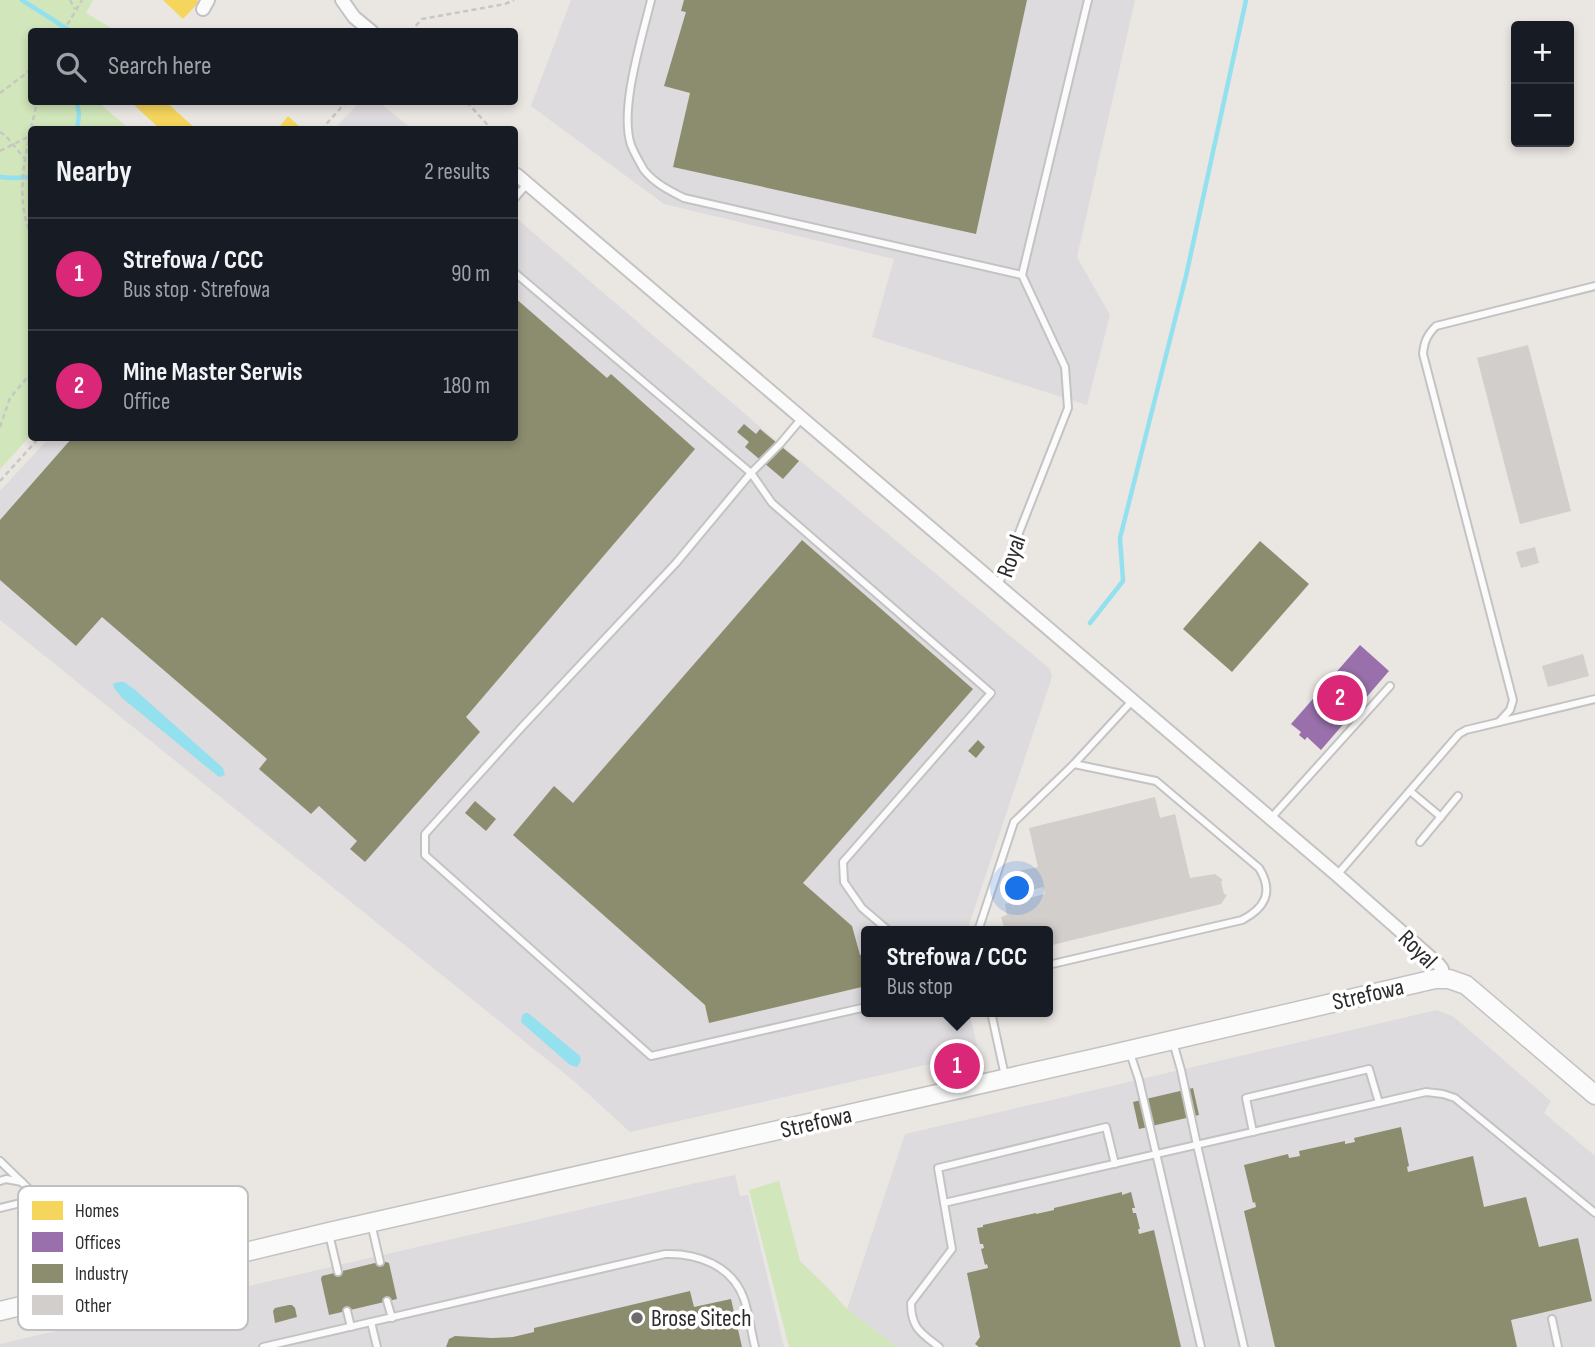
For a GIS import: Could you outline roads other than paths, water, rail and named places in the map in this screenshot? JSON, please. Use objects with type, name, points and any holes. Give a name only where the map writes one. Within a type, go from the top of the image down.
[{"type":"street","points":[[342,0],[354,17],[367,28]]},
{"type":"street","points":[[522,179],[998,586]]},
{"type":"street","name":"Royal","points":[[998,586],[1337,875],[1439,965],[1443,978]]},
{"type":"street","points":[[1443,978],[1466,985],[1595,1096]]},
{"type":"street","name":"Strefowa","points":[[248,1252],[1443,978]]},
{"type":"street","name":"Strefowa","points":[[0,1311],[18,1307]]},
{"type":"lane","points":[[651,0],[632,83],[628,116],[631,145],[644,170],[664,188],[684,198],[1022,275],[1088,0]]},
{"type":"lane","points":[[518,189],[522,179]]},
{"type":"lane","points":[[518,275],[751,473],[772,503],[991,693],[843,862],[844,882],[862,908],[883,926]]},
{"type":"lane","name":"Royal","points":[[998,586],[1068,408],[1065,367],[1022,275]]},
{"type":"lane","points":[[1500,722],[1510,710],[1513,700],[1423,354],[1424,342],[1436,326],[1595,286]]},
{"type":"lane","points":[[802,418],[751,473],[676,563],[425,834],[425,855],[651,1056],[861,1008]]},
{"type":"lane","points":[[1271,818],[1390,685]]},
{"type":"lane","points":[[1337,875],[1459,734],[1466,730],[1595,699]]},
{"type":"lane","points":[[980,926],[1014,822],[1074,764],[1133,701]]},
{"type":"lane","points":[[1053,964],[1242,920],[1259,908],[1265,900],[1267,888],[1265,876],[1259,868],[1156,781],[1074,764]]},
{"type":"lane","points":[[1410,791],[1441,817]]},
{"type":"lane","points":[[1420,842],[1458,796]]},
{"type":"lane","points":[[992,1017],[1005,1078]]},
{"type":"lane","points":[[1172,1040],[1244,1347]]},
{"type":"lane","points":[[1129,1050],[1139,1080],[1201,1347]]},
{"type":"lane","points":[[1253,1132],[1246,1098],[1369,1069],[1379,1103]]},
{"type":"lane","points":[[944,1203],[1426,1092],[1455,1098],[1595,1213]]},
{"type":"lane","points":[[939,1347],[920,1332],[911,1314],[911,1303],[952,1249],[938,1168],[1106,1127],[1115,1164]]},
{"type":"lane","points":[[0,1161],[26,1186]]},
{"type":"lane","points":[[0,1181],[22,1182]]},
{"type":"lane","points":[[0,1208],[18,1204]]},
{"type":"lane","points":[[371,1223],[380,1262]]},
{"type":"lane","points":[[329,1232],[338,1272]]},
{"type":"lane","points":[[263,1347],[665,1254],[681,1253],[712,1263],[736,1283],[744,1298],[755,1347]]},
{"type":"lane","points":[[387,1301],[392,1318]]},
{"type":"lane","points":[[347,1311],[351,1327]]},
{"type":"lane","points":[[1552,1319],[1558,1347]]},
{"type":"lane","points":[[371,1322],[377,1347]]},
{"type":"water","points":[[124,682],[134,689],[223,768],[225,775],[219,777],[122,698],[113,684]]},
{"type":"water","points":[[525,1013],[580,1056],[581,1061],[577,1067],[570,1065],[521,1022]]},
{"type":"waterway","points":[[22,0],[66,28]]},
{"type":"waterway","points":[[1090,623],[1123,581],[1120,538],[1186,276],[1246,0]]},
{"type":"waterway","points":[[78,105],[78,126]]},
{"type":"waterway","points":[[0,177],[28,177]]},
{"type":"place","name":"Mine Master Serwis","points":[[1340,698]]},
{"type":"place","name":"Strefowa / CCC","points":[[957,1066]]},
{"type":"place","name":"Brose Sitech","points":[[637,1318]]}]
